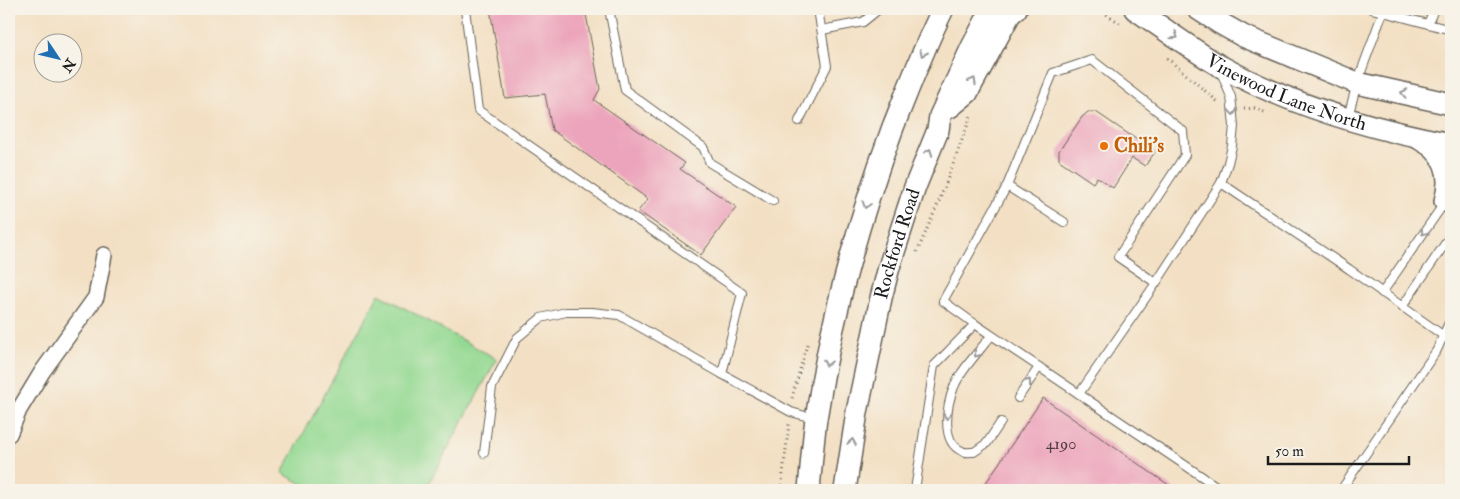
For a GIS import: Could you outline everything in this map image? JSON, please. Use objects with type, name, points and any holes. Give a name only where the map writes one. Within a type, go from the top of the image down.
[{"type":"main road","points":[[809,490],[816,419],[835,318],[859,226],[906,94],[943,9]]},
{"type":"main road","name":"Rockford Road","points":[[845,490],[857,412],[881,298],[896,245],[915,187],[938,130],[940,116],[972,46],[992,9]]},
{"type":"main road","points":[[940,116],[967,93],[1010,14],[1016,9]]},
{"type":"main road","name":"Vinewood Lane North","points":[[1135,9],[1219,66],[1261,87],[1315,109],[1348,119],[1418,138],[1451,144]]},
{"type":"main road","name":"Vinewood Lane North","points":[[1198,9],[1243,36],[1357,83],[1451,104]]},
{"type":"main road","points":[[1418,138],[1434,147],[1446,165],[1449,184],[1448,197]]},
{"type":"street","points":[[9,434],[19,410],[42,372],[96,297],[104,255]]},
{"type":"lane","points":[[465,9],[478,110],[742,293],[722,374]]},
{"type":"lane","points":[[609,9],[625,90],[703,147],[710,163],[773,201]]},
{"type":"lane","points":[[799,121],[827,66],[818,9]]},
{"type":"lane","points":[[822,30],[863,22],[879,9]]},
{"type":"lane","points":[[1372,9],[1383,10],[1451,30]]},
{"type":"lane","points":[[1428,24],[1434,9]]},
{"type":"lane","points":[[1348,119],[1357,83],[1383,10]]},
{"type":"lane","points":[[1156,283],[1118,257],[1185,155],[1183,131],[1092,60],[1053,73],[1007,186],[943,301],[991,336],[1222,490]]},
{"type":"lane","points":[[1079,394],[1156,283],[1221,183],[1232,146],[1234,126],[1231,97],[1219,66]]},
{"type":"lane","points":[[1221,183],[1451,341]]},
{"type":"lane","points":[[1007,186],[1064,222]]},
{"type":"lane","points":[[1382,293],[1448,197]]},
{"type":"lane","points":[[1402,307],[1451,235]]},
{"type":"lane","points":[[484,454],[492,387],[517,338],[540,318],[566,312],[619,315],[791,412],[816,419]]},
{"type":"lane","points":[[1341,490],[1437,350],[1451,318]]},
{"type":"lane","points":[[916,490],[934,366],[975,324]]},
{"type":"lane","points":[[991,336],[954,386],[946,420],[949,436],[954,444],[962,451],[974,452],[987,443],[1001,422]]},
{"type":"lane","points":[[1018,398],[1039,367]]},
{"type":"path","points":[[914,258],[940,198],[972,115]]},
{"type":"green space","points":[[379,294],[497,359],[425,490],[313,490],[282,473]]},
{"type":"building","points":[[490,9],[585,9],[600,89],[594,100],[685,163],[680,169],[736,207],[701,255],[638,211],[648,199],[552,130],[545,94],[505,98]]},
{"type":"building","name":"Chili's","points":[[1088,112],[1096,112],[1155,152],[1145,166],[1132,158],[1113,188],[1097,177],[1093,183],[1059,160],[1059,151],[1082,117]]},
{"type":"building","points":[[1043,398],[1176,490],[981,490]]},
{"type":"place","name":"Chili's","points":[[1104,146]]}]
